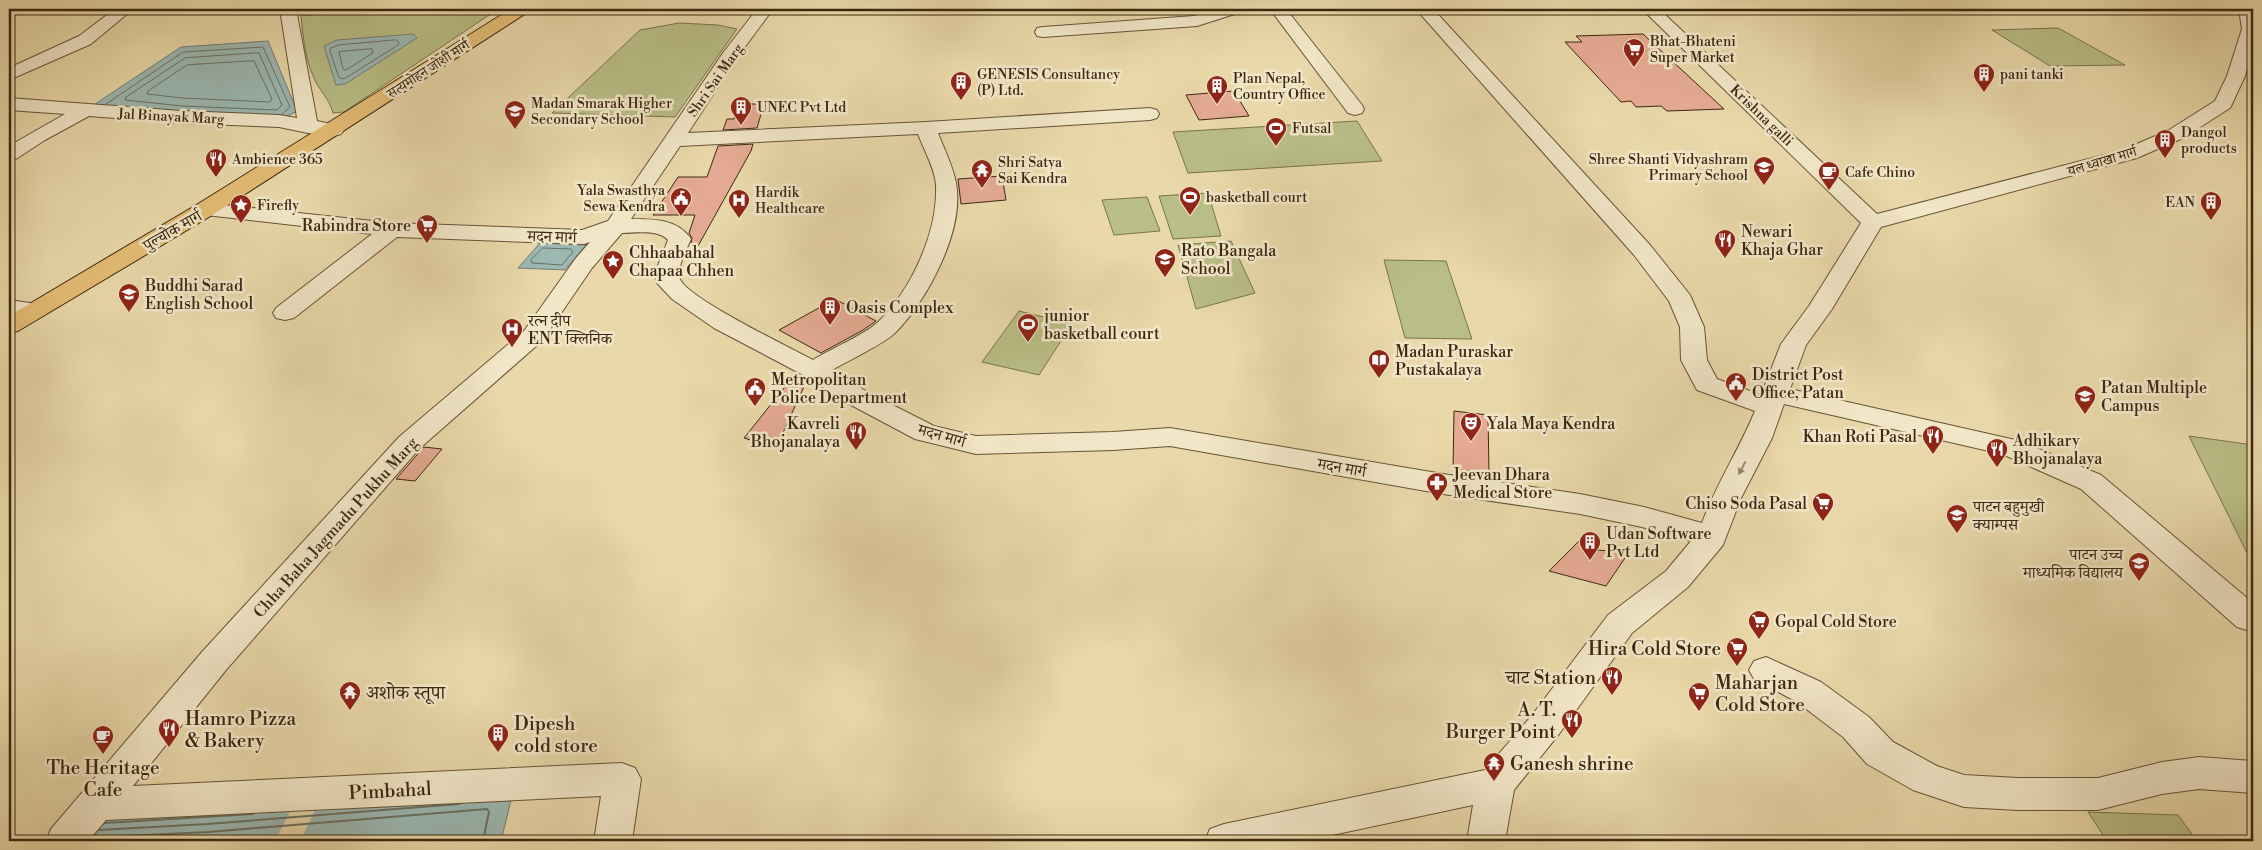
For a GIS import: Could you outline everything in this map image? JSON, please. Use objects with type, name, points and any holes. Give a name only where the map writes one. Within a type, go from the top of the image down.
[{"type":"main road","name":"सत्यमोहन जोशी मार्ग","points":[[334,130],[522,9]]},
{"type":"main road","name":"पुल्चोक मार्ग","points":[[9,326],[206,210],[334,130]]},
{"type":"street","points":[[9,75],[85,40],[126,9]]},
{"type":"street","points":[[288,9],[308,128]]},
{"type":"street","name":"Shri Sai Marg","points":[[616,226],[765,9]]},
{"type":"street","points":[[1043,32],[1197,21],[1235,9]]},
{"type":"street","points":[[1278,9],[1355,109]]},
{"type":"street","points":[[1424,9],[1642,250],[1681,300],[1692,327],[1694,360],[1706,384],[1772,401],[2010,447],[2091,482],[2253,620]]},
{"type":"street","name":"Krishna galli","points":[[1650,9],[1873,222]]},
{"type":"street","name":"यल ध्वाखा मार्ग","points":[[1873,222],[2082,168],[2130,154],[2176,134],[2223,104],[2236,76],[2252,31],[2247,9]]},
{"type":"street","name":"Jal Binayak Marg","points":[[9,104],[280,122],[308,128],[334,130]]},
{"type":"street","points":[[9,155],[38,136],[86,110]]},
{"type":"street","points":[[674,140],[926,128],[1150,114]]},
{"type":"street","points":[[814,370],[885,329],[914,292],[931,262],[946,217],[946,183],[926,128]]},
{"type":"street","name":"मदन मार्ग","points":[[206,210],[392,230],[584,237],[616,226],[648,226],[671,230],[680,239],[667,272],[669,283],[673,288],[723,323],[814,370],[860,399],[925,433],[976,444],[1170,438],[1433,482],[1580,504],[1644,517],[1712,537]]},
{"type":"street","points":[[1486,841],[1496,784],[1546,724],[1620,624],[1677,579],[1712,537],[1723,505],[1758,438],[1794,344],[1820,309],[1873,222]]},
{"type":"street","name":"Chha Baha Jagmadu Pukhu Marg","points":[[65,841],[214,661],[409,443],[533,336],[584,263],[616,226]]},
{"type":"street","points":[[285,313],[392,230]]},
{"type":"street","points":[[9,308],[35,310]]},
{"type":"street","points":[[1766,670],[1810,692],[1856,727],[1880,753],[1926,779],[1964,791],[2018,794],[2098,794],[2162,778],[2199,774],[2253,777]]},
{"type":"street","name":"Pimbahal","points":[[96,804],[622,779],[613,841]]},
{"type":"street","points":[[1224,841],[1496,784]]},
{"type":"green space","points":[[318,9],[498,9],[344,112],[333,113],[316,83],[306,55],[301,15],[312,15]]},
{"type":"green space","points":[[679,23],[718,25],[737,29],[675,117],[552,113],[640,30]]},
{"type":"green space","points":[[2058,28],[2125,65],[2050,66],[1992,30]]},
{"type":"green space","name":"Futsal","points":[[1357,121],[1382,161],[1188,173],[1173,132]]},
{"type":"green space","name":"basketball court","points":[[1208,193],[1221,236],[1173,239],[1159,196]]},
{"type":"green space","points":[[1147,197],[1160,231],[1114,235],[1102,200]]},
{"type":"green space","points":[[1231,241],[1255,293],[1196,309],[1178,245]]},
{"type":"green space","points":[[1384,260],[1446,261],[1472,339],[1405,338]]},
{"type":"green space","name":"junior basketball court","points":[[1019,311],[1072,324],[1039,375],[982,362]]},
{"type":"green space","points":[[2189,436],[2253,445],[2253,565]]},
{"type":"green space","points":[[2088,812],[2178,815],[2197,841],[2107,841]]},
{"type":"water","points":[[413,34],[417,38],[345,84],[336,85],[324,46],[337,40]]},
{"type":"water","points":[[268,41],[297,111],[279,121],[86,110],[181,47]]},
{"type":"water","points":[[540,243],[586,245],[565,270],[518,268]]},
{"type":"water","points":[[514,788],[501,841],[73,841],[92,819]]},
{"type":"pier","points":[[318,804],[300,841],[275,841],[293,806]]},
{"type":"building","name":"Bhat-Bhateni Super Market","points":[[1643,34],[1724,109],[1667,111],[1661,106],[1636,107],[1631,101],[1621,102],[1565,42],[1582,42],[1576,36]]},
{"type":"building","name":"Plan Nepal, Country Office","points":[[1234,91],[1249,116],[1199,120],[1186,95]]},
{"type":"building","points":[[740,104],[764,104],[757,128],[723,130],[727,119],[734,119]]},
{"type":"building","points":[[753,144],[751,151],[698,246],[691,243],[692,238],[689,233],[695,215],[653,215],[678,177],[707,177],[718,146]]},
{"type":"building","name":"Shri Satya Sai Kendra","points":[[1002,176],[1006,200],[961,204],[958,179]]},
{"type":"building","name":"Oasis Complex","points":[[835,299],[876,321],[821,353],[779,330]]},
{"type":"building","points":[[796,373],[807,380],[776,448],[744,438]]},
{"type":"building","name":"Yala Maya Kendra","points":[[1454,411],[1488,415],[1489,474],[1453,469]]},
{"type":"building","points":[[424,447],[442,449],[415,481],[396,479]]},
{"type":"building","name":"Udan Software Pvt Ltd","points":[[1580,540],[1595,550],[1629,552],[1606,586],[1549,571]]},
{"type":"place","name":"Bhat-Bhateni Super Market","points":[[1634,68]]},
{"type":"place","name":"pani tanki","points":[[1984,93]]},
{"type":"place","name":"GENESIS Consultancy (P) Ltd.","points":[[961,101]]},
{"type":"place","name":"Plan Nepal, Country Office","points":[[1217,105]]},
{"type":"place","name":"UNEC Pvt Ltd","points":[[741,126]]},
{"type":"place","name":"Madan Smarak Higher Secondary School","points":[[515,130]]},
{"type":"place","name":"Futsal","points":[[1276,147]]},
{"type":"place","name":"Dangol products","points":[[2165,159]]},
{"type":"place","name":"Ambience 365","points":[[216,178]]},
{"type":"place","name":"Shree Shanti Vidyashram Primary School","points":[[1764,186]]},
{"type":"place","name":"Shri Satya Sai Kendra","points":[[982,189]]},
{"type":"place","name":"Cafe Chino","points":[[1829,191]]},
{"type":"place","name":"basketball court","points":[[1190,216]]},
{"type":"place","name":"Yala Swasthya Sewa Kendra","points":[[681,217]]},
{"type":"place","name":"Hardik Healthcare","points":[[739,219]]},
{"type":"place","name":"EAN","points":[[2211,221]]},
{"type":"place","name":"Firefly","points":[[241,224]]},
{"type":"place","name":"Rabindra Store","points":[[427,244]]},
{"type":"place","name":"Newari Khaja Ghar","points":[[1725,259]]},
{"type":"place","name":"Rato Bangala School","points":[[1165,278]]},
{"type":"place","name":"Chhaabahal Chapaa Chhen","points":[[613,280]]},
{"type":"place","name":"Buddhi Sarad English School","points":[[129,313]]},
{"type":"place","name":"Oasis Complex","points":[[830,326]]},
{"type":"place","name":"junior basketball court","points":[[1028,343]]},
{"type":"place","name":"रत्न दीप ENT क्लिनिक","points":[[512,348]]},
{"type":"place","name":"Madan Puraskar Pustakalaya","points":[[1379,379]]},
{"type":"place","name":"District Post Office, Patan","points":[[1736,402]]},
{"type":"place","name":"Metropolitan Police Department","points":[[755,407]]},
{"type":"place","name":"Patan Multiple Campus","points":[[2085,415]]},
{"type":"place","name":"Yala Maya Kendra","points":[[1471,442]]},
{"type":"place","name":"Kavreli Bhojanalaya","points":[[856,451]]},
{"type":"place","name":"Khan Roti Pasal","points":[[1933,455]]},
{"type":"place","name":"Adhikary Bhojanalaya","points":[[1997,468]]},
{"type":"place","name":"Jeevan Dhara Medical Store","points":[[1437,502]]},
{"type":"place","name":"Chiso Soda Pasal","points":[[1823,522]]},
{"type":"place","name":"पाटन बहुमुखी क्याम्पस","points":[[1957,534]]},
{"type":"place","name":"Udan Software Pvt Ltd","points":[[1590,561]]},
{"type":"place","name":"पाटन उच्च माध्यमिक विद्यालय","points":[[2139,582]]},
{"type":"place","name":"Gopal Cold Store","points":[[1759,640]]},
{"type":"place","name":"Hira Cold Store","points":[[1737,667]]},
{"type":"place","name":"चाट Station","points":[[1612,696]]},
{"type":"place","name":"अशोक स्तूपा","points":[[350,711]]},
{"type":"place","name":"Maharjan Cold Store","points":[[1699,712]]},
{"type":"place","name":"A. T. Burger Point","points":[[1572,739]]},
{"type":"place","name":"Hamro Pizza & Bakery","points":[[169,748]]},
{"type":"place","name":"Dipesh cold store","points":[[498,753]]},
{"type":"place","name":"The Heritage Cafe","points":[[103,755]]},
{"type":"place","name":"Ganesh shrine","points":[[1494,782]]}]
